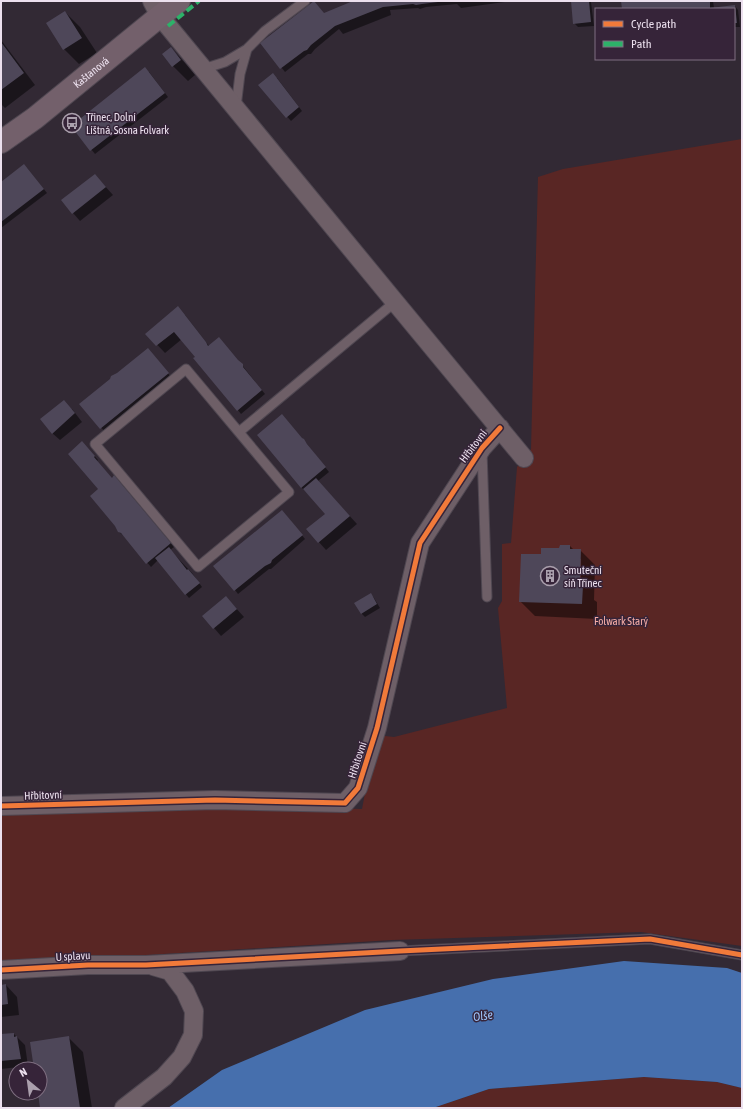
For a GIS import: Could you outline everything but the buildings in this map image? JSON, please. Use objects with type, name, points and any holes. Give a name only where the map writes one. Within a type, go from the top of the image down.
[{"type":"street","name":"Kaštanová","points":[[1,142],[34,118],[156,8],[179,1]]},
{"type":"street","points":[[156,8],[203,69],[524,458]]},
{"type":"street","name":"Hřbitovní","points":[[1,806],[215,800],[345,803],[358,788],[377,728],[420,543],[482,448],[500,428]]},
{"type":"street","points":[[146,965],[400,951]]},
{"type":"street","name":"U splavu","points":[[1,970],[88,965],[146,965]]},
{"type":"street","points":[[124,1108],[164,1077],[182,1057],[193,1035],[194,1011],[185,991],[170,971],[146,965]]},
{"type":"lane","points":[[203,69],[225,62],[247,49],[265,31],[305,1]]},
{"type":"lane","points":[[235,108],[240,74],[247,49]]},
{"type":"lane","points":[[239,432],[395,302]]},
{"type":"lane","points":[[186,369],[239,432],[289,492],[198,568],[96,444],[186,369]]},
{"type":"lane","points":[[482,448],[487,597]]},
{"type":"lane","points":[[400,951],[650,939],[742,955]]},
{"type":"green space","name":"Folwark Starý","points":[[742,139],[742,946],[641,932],[392,940],[1,964],[1,809],[265,806],[362,809],[376,735],[394,737],[507,708],[498,608],[502,601],[502,544],[511,543],[517,467],[531,449],[538,177],[563,169]]},
{"type":"green space","points":[[644,1077],[717,1082],[742,1088],[742,1108],[433,1108],[489,1089]]},
{"type":"water","name":"Olše","points":[[624,961],[727,968],[742,973],[742,1088],[717,1082],[644,1077],[489,1089],[433,1108],[168,1108],[222,1070],[365,1010],[493,979]]},
{"type":"marked path","points":[[168,26],[199,1]]},
{"type":"cycle path","points":[[1,806],[215,800],[345,803],[358,788],[377,728],[420,543],[482,448],[500,428]]},
{"type":"cycle path","points":[[1,970],[88,965],[146,965],[650,939],[742,955]]},
{"type":"place","name":"Třinec, Dolní Líštná, Sosna Folvark","points":[[72,123]]},
{"type":"place","name":"Smuteční síň Třinec","points":[[550,576]]}]
